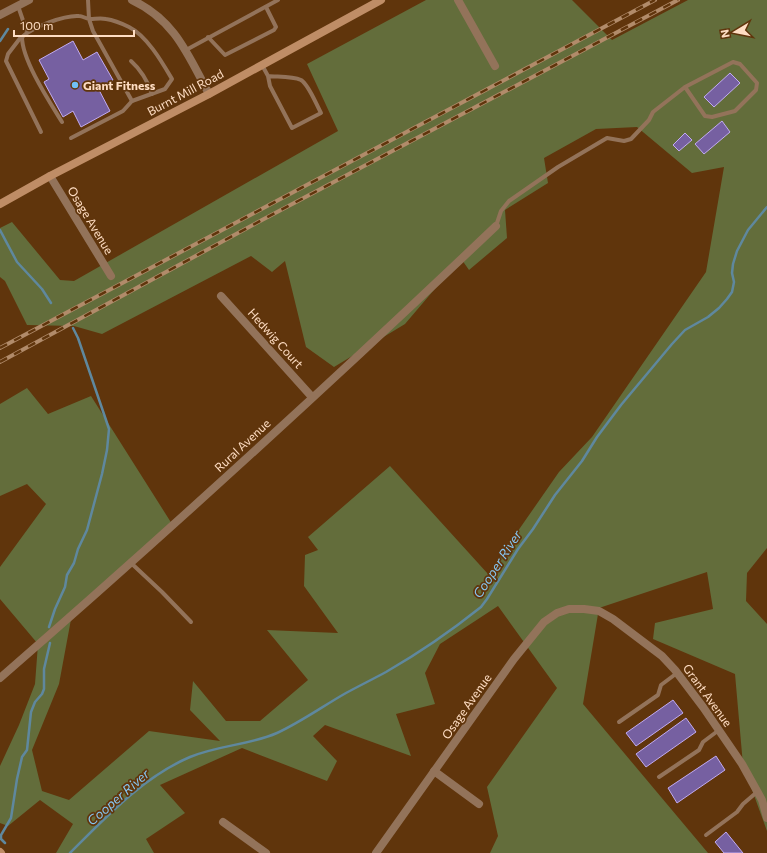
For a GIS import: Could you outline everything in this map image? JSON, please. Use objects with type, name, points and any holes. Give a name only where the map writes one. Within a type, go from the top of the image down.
[{"type":"main road","name":"Burnt Mill Road","points":[[0,204],[50,176],[209,94],[381,0]]},
{"type":"street","points":[[0,15],[29,0]]},
{"type":"street","points":[[132,0],[157,15],[168,25],[185,50],[209,94]]},
{"type":"street","points":[[458,0],[495,66]]},
{"type":"street","name":"Osage Avenue","points":[[50,176],[111,276]]},
{"type":"street","name":"Rural Avenue","points":[[0,678],[131,563],[396,321],[496,226]]},
{"type":"street","name":"Hedwig Court","points":[[221,296],[312,397]]},
{"type":"street","name":"Osage Avenue","points":[[376,853],[514,659],[544,622],[557,613],[569,609],[599,611]]},
{"type":"street","name":"Grant Avenue","points":[[599,611],[613,619],[662,656],[677,672],[742,764],[762,800],[767,818]]},
{"type":"street","points":[[434,772],[479,804]]},
{"type":"street","points":[[223,822],[266,853]]},
{"type":"lane","points":[[88,0],[89,19],[93,31],[132,101]]},
{"type":"lane","points":[[185,50],[278,0]]},
{"type":"lane","points":[[18,5],[27,32]]},
{"type":"lane","points":[[208,37],[225,55],[274,30],[276,27],[266,7]]},
{"type":"lane","points":[[41,132],[6,61],[8,54],[22,37],[27,32],[68,17],[80,16],[89,19],[107,19],[130,27],[146,41],[172,78],[166,89],[132,101],[123,111],[72,138]]},
{"type":"lane","points":[[22,37],[22,42],[29,64],[62,122]]},
{"type":"lane","points":[[131,61],[136,65],[149,85],[152,94]]},
{"type":"lane","points":[[496,226],[501,211],[508,202],[525,189],[558,167],[607,138],[624,141],[631,139],[649,120],[653,112],[685,87],[733,62],[740,64],[757,83],[756,90],[735,111],[712,117],[705,116],[685,87]]},
{"type":"lane","points":[[262,65],[268,76],[270,86],[292,128],[321,113],[307,85],[301,80],[296,78],[268,76]]},
{"type":"lane","points":[[131,563],[191,622]]},
{"type":"lane","points":[[619,722],[658,695],[661,685],[677,672]]},
{"type":"lane","points":[[659,777],[699,750],[704,742],[719,730]]},
{"type":"lane","points":[[706,835],[738,812],[743,804],[758,792]]},
{"type":"green space","points":[[426,0],[572,0],[612,40],[688,0],[767,0],[767,548],[747,573],[746,601],[767,624],[767,831],[743,765],[735,674],[653,639],[655,623],[713,609],[707,572],[599,608],[583,704],[708,853],[490,853],[498,836],[487,787],[557,688],[498,606],[440,644],[425,673],[435,704],[396,714],[411,756],[325,725],[313,736],[337,761],[327,781],[242,748],[160,785],[185,813],[146,839],[154,853],[56,853],[73,824],[40,800],[8,826],[0,823],[0,766],[19,725],[35,684],[38,644],[0,599],[0,567],[46,504],[27,484],[0,496],[0,404],[27,388],[48,414],[91,396],[172,524],[72,614],[59,684],[32,750],[42,791],[69,800],[149,731],[220,741],[190,710],[193,681],[226,721],[260,721],[308,680],[267,630],[338,633],[304,586],[305,555],[318,550],[308,537],[390,466],[488,574],[559,472],[592,437],[706,272],[724,167],[692,173],[637,127],[596,129],[544,158],[548,183],[505,210],[507,238],[469,270],[462,260],[439,284],[405,324],[334,367],[306,347],[285,261],[272,272],[251,256],[102,334],[74,326],[27,325],[5,281],[0,277],[0,228],[12,222],[60,280],[74,281],[338,131],[307,64]]},
{"type":"building","name":"Giant Fitness","points":[[73,41],[83,60],[97,52],[113,80],[98,88],[110,111],[81,127],[73,111],[63,117],[44,82],[49,79],[39,60]]},
{"type":"building","points":[[730,73],[740,83],[714,107],[704,97]]},
{"type":"building","points":[[722,121],[730,132],[704,154],[695,144]]},
{"type":"building","points":[[685,133],[692,140],[679,151],[673,145]]},
{"type":"building","points":[[673,700],[683,713],[636,746],[626,733]]},
{"type":"building","points":[[686,718],[696,732],[646,767],[636,754]]},
{"type":"building","points":[[716,756],[725,770],[677,803],[668,788]]},
{"type":"building","points":[[726,832],[743,853],[724,853],[715,842]]},
{"type":"waterway","points":[[0,41],[8,29]]},
{"type":"waterway","name":"Cooper River","points":[[70,853],[111,812],[156,775],[173,765],[201,753],[267,737],[286,729],[346,693],[411,657],[481,607],[555,495],[582,461],[597,437],[621,405],[685,330],[708,317],[727,299],[732,292],[734,282],[732,273],[733,264],[737,251],[748,230],[767,207]]},
{"type":"waterway","points":[[0,230],[17,262],[42,289],[51,303]]},
{"type":"waterway","points":[[49,627],[65,587],[67,575],[74,563],[78,549],[87,530],[102,474],[107,450],[109,429],[78,338],[73,328]]},
{"type":"waterway","points":[[5,843],[1,839],[1,835],[11,818],[22,757],[27,750],[31,712],[35,702],[42,694],[44,689],[44,669],[50,643]]},
{"type":"railway","points":[[0,348],[655,0]]},
{"type":"railway","points":[[0,362],[262,220],[678,0]]},
{"type":"place","name":"Giant Fitness","points":[[75,85]]}]
